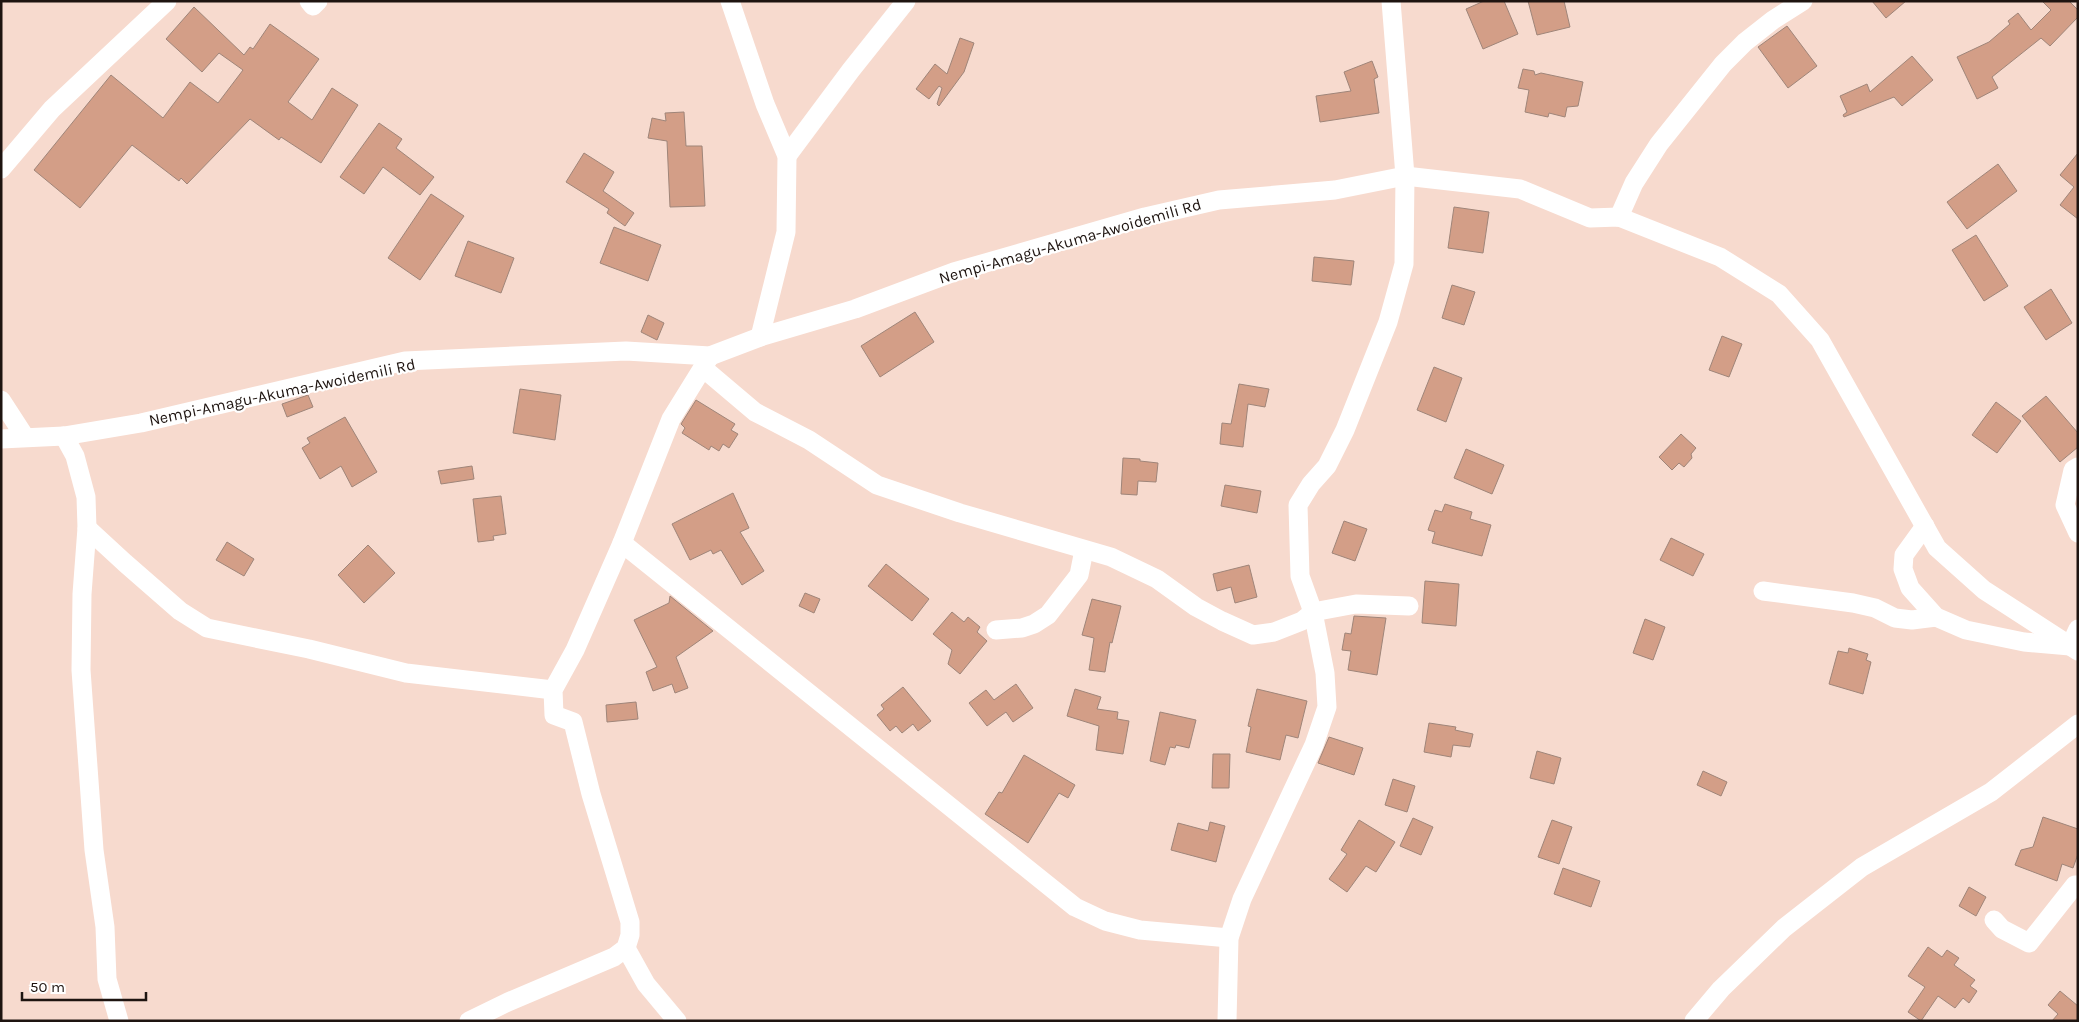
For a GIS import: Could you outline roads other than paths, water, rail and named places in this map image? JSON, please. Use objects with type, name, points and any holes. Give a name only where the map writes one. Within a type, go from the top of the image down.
[{"type":"street","points":[[1,169],[52,109],[167,1]]},
{"type":"street","points":[[309,1],[313,6],[318,1]]},
{"type":"street","points":[[730,1],[765,104],[787,156],[786,232],[760,337]]},
{"type":"street","points":[[787,156],[851,70],[906,1]]},
{"type":"street","points":[[1227,1021],[1229,938],[1242,898],[1314,745],[1327,708],[1325,673],[1313,612],[1300,576],[1298,504],[1311,484],[1327,466],[1345,430],[1388,322],[1404,264],[1405,176],[1391,1]]},
{"type":"street","points":[[1619,217],[1634,183],[1659,144],[1723,64],[1745,42],[1773,20],[1803,1]]},
{"type":"street","name":"Nempi-Amagu-Akuma-Awoidemili Rd","points":[[1,439],[64,436],[140,423],[405,362],[626,351],[706,362],[760,337],[856,309],[954,272],[1145,217],[1218,200],[1335,190],[1405,176],[1520,189],[1590,218],[1619,217],[1720,257],[1779,294],[1820,340],[1937,548],[1984,590],[2074,648]]},
{"type":"street","points":[[469,1021],[508,1002],[614,957],[626,948],[630,935],[630,922],[591,794],[573,722],[554,715],[553,690],[575,650],[622,543],[671,419],[706,362],[755,412],[808,440],[877,485],[960,513],[1111,557],[1158,579],[1196,607],[1253,635],[1274,632],[1302,621],[1313,612],[1356,604],[1409,606]]},
{"type":"street","points":[[1,400],[24,437]]},
{"type":"street","points":[[64,436],[75,456],[86,497],[87,528],[82,594],[82,680],[94,850],[105,927],[107,979],[119,1021]]},
{"type":"street","points":[[2078,467],[2073,470],[2065,505],[2078,532]]},
{"type":"street","points":[[1925,526],[1904,555],[1903,569],[1910,588],[1936,617],[1966,630],[2024,642],[2074,648],[2078,629]]},
{"type":"street","points":[[87,528],[125,564],[180,611],[207,628],[309,649],[406,673],[553,690]]},
{"type":"street","points":[[622,543],[867,742],[1076,907],[1105,921],[1140,930],[1229,938]]},
{"type":"street","points":[[996,630],[1022,628],[1034,624],[1048,615],[1078,574],[1084,550]]},
{"type":"street","points":[[1763,591],[1854,603],[1874,608],[1895,618],[1912,620],[1936,617]]},
{"type":"street","points":[[1694,1021],[1721,989],[1784,928],[1862,866],[1991,792],[2078,724]]},
{"type":"street","points":[[1994,920],[2002,929],[2029,943],[2074,885],[2078,885]]},
{"type":"street","points":[[626,948],[646,984],[677,1021]]}]
